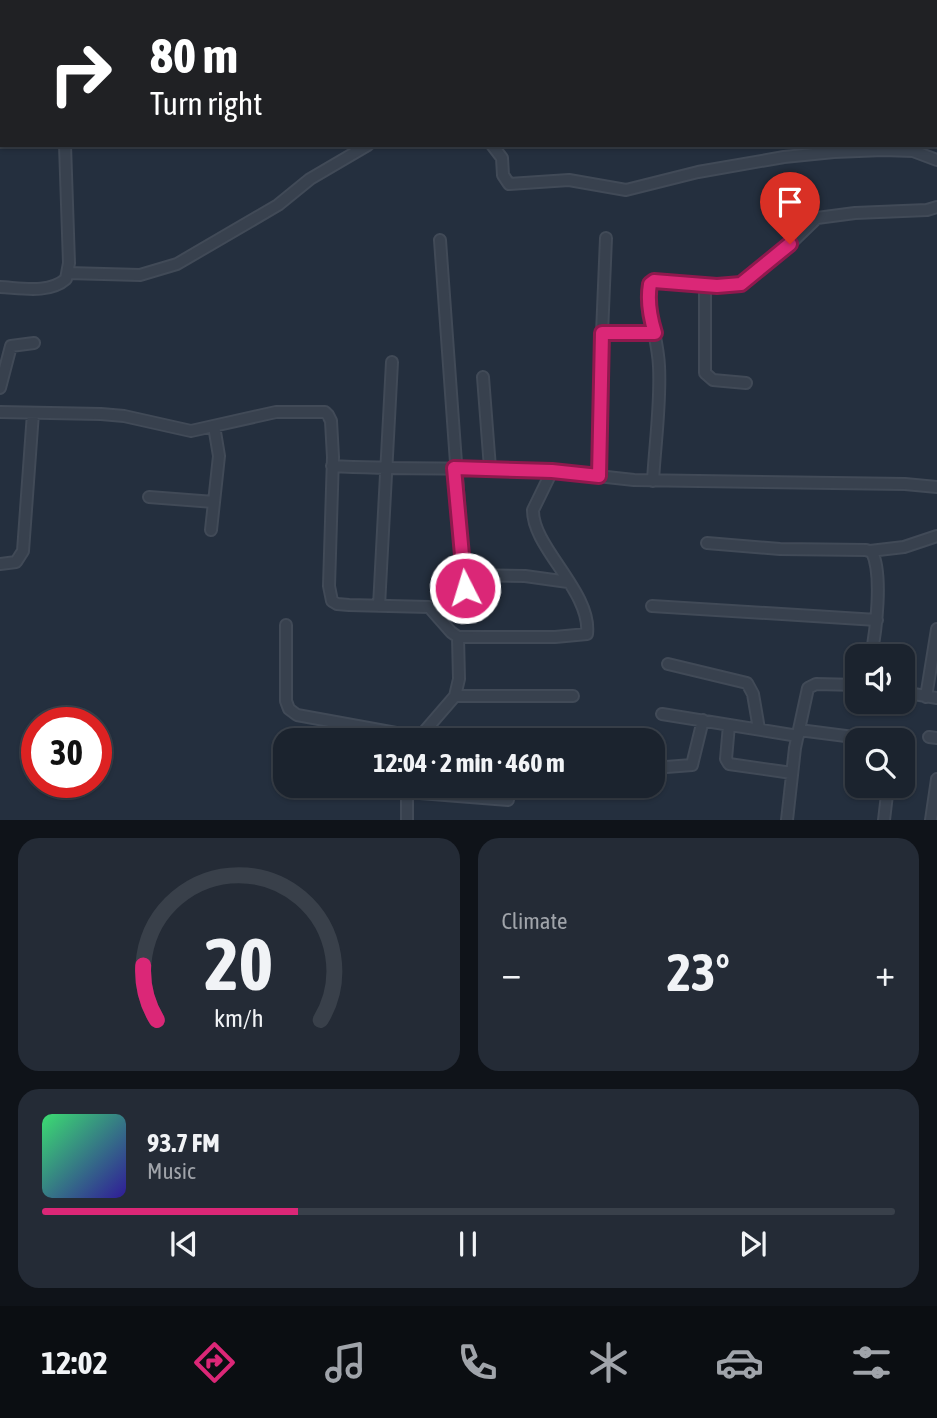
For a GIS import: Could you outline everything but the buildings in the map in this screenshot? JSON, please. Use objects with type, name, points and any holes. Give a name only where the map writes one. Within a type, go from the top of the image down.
[{"type":"street","points":[[0,287],[51,287],[60,284],[68,273],[65,147]]},
{"type":"street","points":[[68,273],[140,275],[177,264],[278,205],[310,179],[365,147]]},
{"type":"street","points":[[494,147],[502,158],[503,175],[509,184],[569,180],[626,190],[698,172],[784,157],[883,150],[913,151],[937,160]]},
{"type":"street","points":[[653,481],[660,384],[655,333],[649,309],[650,284],[654,281],[705,285],[741,284],[817,218],[937,207]]},
{"type":"street","points":[[599,476],[606,238]]},
{"type":"street","points":[[440,240],[448,335],[454,468],[464,575],[464,598],[440,619]]},
{"type":"street","points":[[705,285],[705,373],[713,380],[746,383]]},
{"type":"street","points":[[602,333],[655,333]]},
{"type":"street","points":[[0,388],[11,346],[34,342]]},
{"type":"street","points":[[379,606],[392,362]]},
{"type":"street","points":[[483,377],[490,468]]},
{"type":"street","points":[[0,412],[124,416],[184,430],[201,430],[276,412],[325,412],[331,421],[330,595],[337,604],[429,607],[458,637],[584,636],[588,630],[584,612],[533,516],[533,510],[552,471]]},
{"type":"street","points":[[0,564],[16,562],[23,551],[33,413]]},
{"type":"street","points":[[211,530],[219,456],[214,426]]},
{"type":"street","points":[[332,466],[386,469],[490,468],[653,481],[905,484],[937,487]]},
{"type":"street","points":[[149,497],[214,502]]},
{"type":"street","points":[[707,543],[780,549],[870,551],[904,547],[937,536]]},
{"type":"street","points":[[870,551],[876,563],[877,620],[873,644]]},
{"type":"street","points":[[464,575],[525,576],[568,582]]},
{"type":"street","points":[[652,606],[877,620]]},
{"type":"street","points":[[286,625],[286,701],[289,709],[297,715],[363,728]]},
{"type":"street","points":[[932,697],[937,629]]},
{"type":"street","points":[[427,728],[455,696],[459,679],[458,637]]},
{"type":"street","points":[[668,664],[747,683],[753,694],[759,729]]},
{"type":"street","points":[[787,820],[798,733],[808,688],[816,684],[845,685]]},
{"type":"street","points":[[455,696],[572,696]]},
{"type":"street","points":[[662,714],[759,729],[845,737]]},
{"type":"street","points":[[665,767],[692,765],[702,720]]},
{"type":"street","points":[[729,724],[726,759],[729,764],[792,773]]},
{"type":"street","points":[[931,820],[937,779]]},
{"type":"street","points":[[407,798],[407,820]]},
{"type":"street","points":[[490,798],[508,800]]},
{"type":"street","points":[[884,820],[886,798]]},
{"type":"route","points":[[465,588],[454,468],[480,467],[599,476],[602,333],[655,333],[649,309],[650,284],[654,281],[735,286],[747,280],[790,244]]}]
